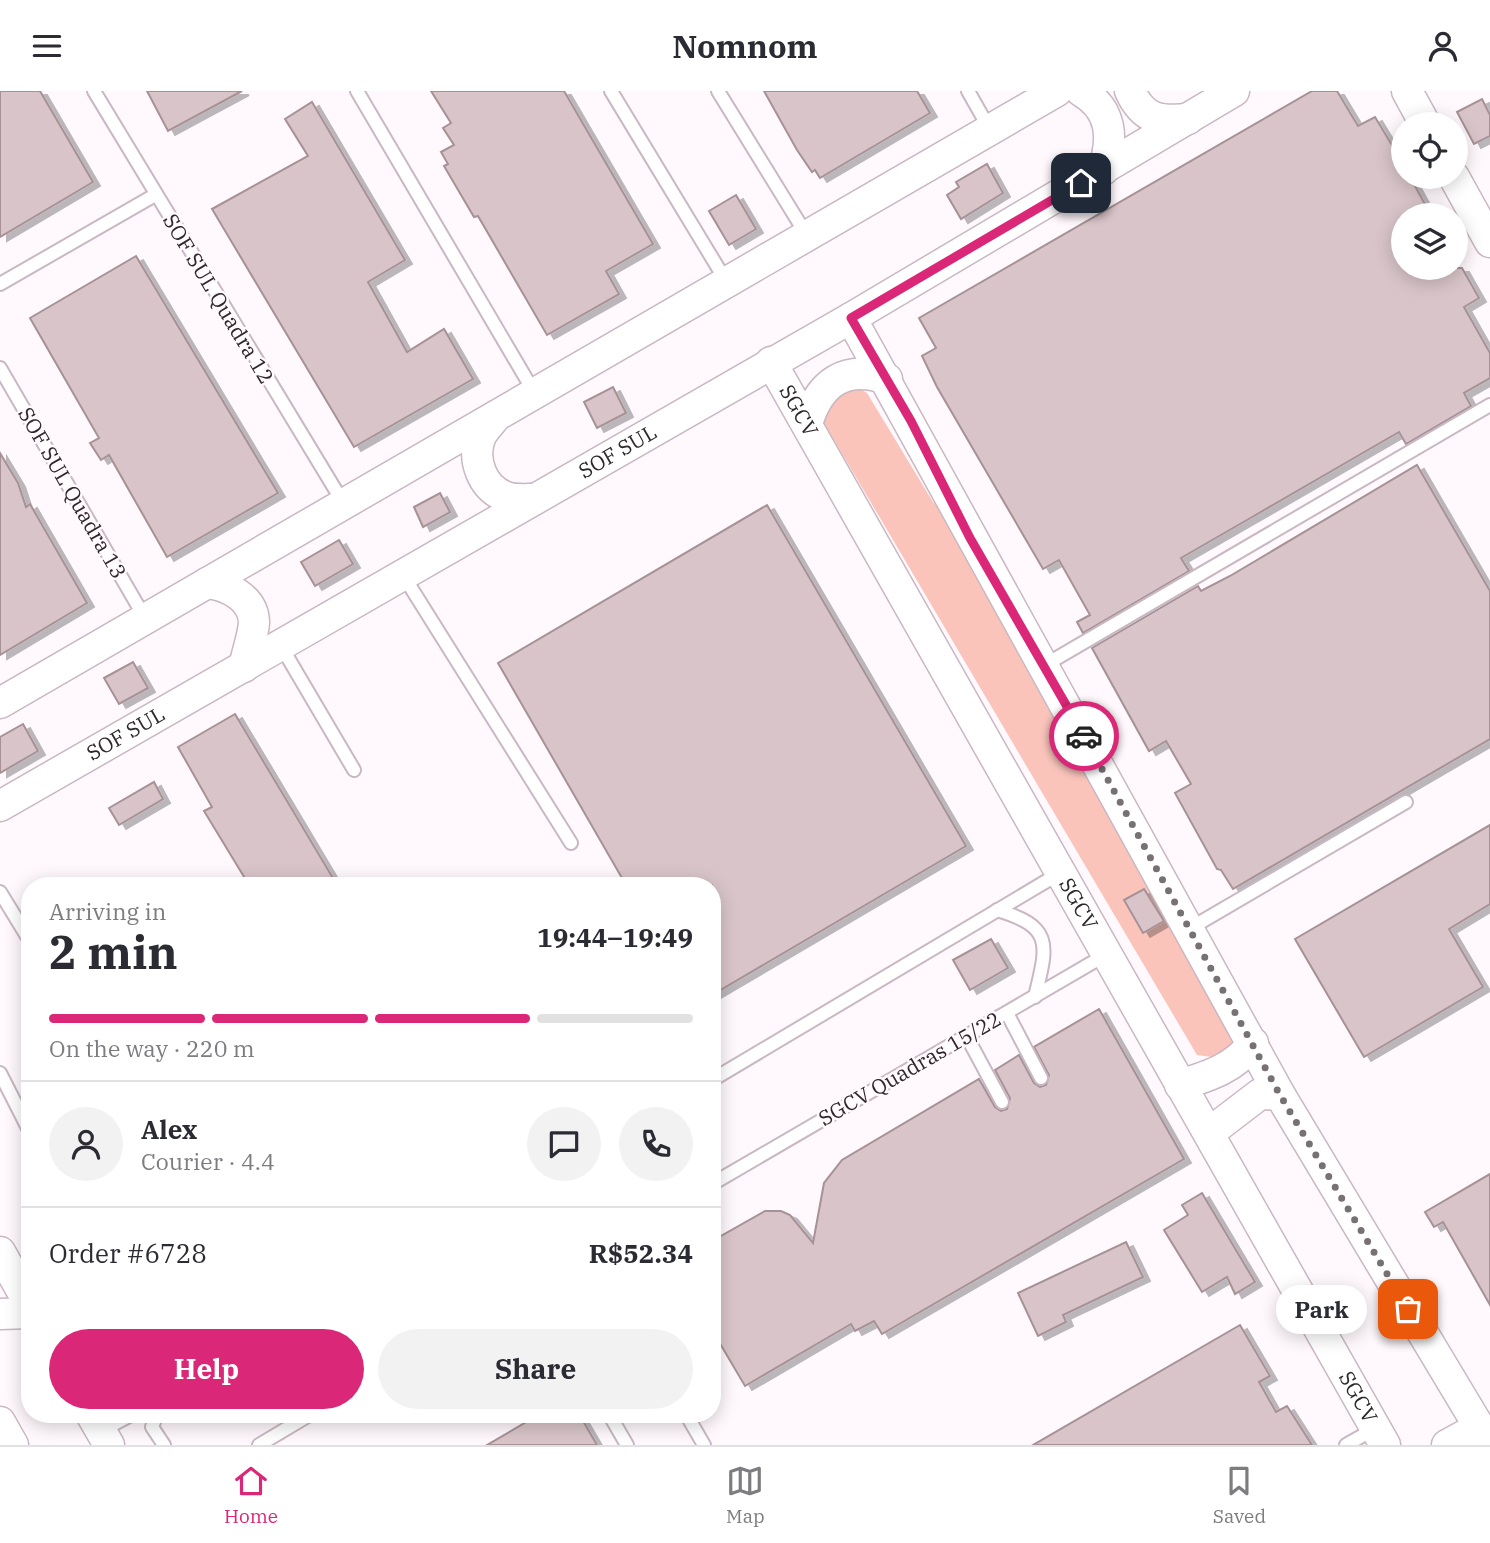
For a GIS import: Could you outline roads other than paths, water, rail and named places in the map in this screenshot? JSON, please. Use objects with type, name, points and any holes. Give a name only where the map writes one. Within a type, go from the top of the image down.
[{"type":"street","points":[[0,703],[1057,91]]},
{"type":"street","points":[[1081,91],[1100,107],[1110,131],[1111,147],[1103,170]]},
{"type":"street","points":[[1130,91],[1146,115],[1161,122],[1188,119]]},
{"type":"street","name":"SOF SUL","points":[[0,806],[851,318],[1234,91]]},
{"type":"street","points":[[1407,91],[1418,112]]},
{"type":"street","points":[[1461,189],[1490,242]]},
{"type":"street","points":[[851,318],[887,379],[970,538],[1045,665],[1280,1095],[1485,1436],[1447,1445]]},
{"type":"street","name":"SGCV","points":[[771,362],[1381,1437]]},
{"type":"street","points":[[807,424],[814,401],[840,378],[858,372],[887,379]]},
{"type":"street","points":[[496,416],[481,436],[476,457],[482,474],[492,489],[507,498],[533,499]]},
{"type":"street","points":[[207,583],[226,585],[251,610],[254,622],[244,667]]},
{"type":"street","points":[[1180,1085],[1212,1075],[1241,1060],[1253,1043]]},
{"type":"street","points":[[1209,1133],[1260,1094],[1280,1095]]},
{"type":"street","points":[[1,1259],[21,1290]]},
{"type":"street","points":[[0,1314],[21,1313]]},
{"type":"street","points":[[0,1422],[13,1445]]},
{"type":"lane","name":"SOF SUL Quadra 12","points":[[94,91],[344,505]]},
{"type":"lane","points":[[357,91],[534,393]]},
{"type":"lane","points":[[611,91],[726,282]]},
{"type":"lane","points":[[719,91],[806,234]]},
{"type":"lane","points":[[968,91],[989,128]]},
{"type":"lane","points":[[0,284],[155,195]]},
{"type":"lane","name":"SOF SUL Quadra 13","points":[[0,368],[145,618]]},
{"type":"lane","points":[[1045,665],[1490,405]]},
{"type":"lane","points":[[403,574],[571,843]]},
{"type":"lane","points":[[281,645],[354,771]]},
{"type":"lane","points":[[1189,929],[1406,802]]},
{"type":"lane","points":[[721,1075],[1060,873]]},
{"type":"lane","points":[[0,892],[21,926]]},
{"type":"lane","points":[[997,910],[1024,918],[1040,935],[1045,954],[1035,996]]},
{"type":"lane","name":"SGCV Quadras 15/22","points":[[721,1179],[1107,954]]},
{"type":"lane","points":[[1007,1013],[1041,1078]]},
{"type":"lane","points":[[967,1037],[1002,1102]]},
{"type":"lane","points":[[0,1073],[21,1114]]},
{"type":"lane","points":[[154,1423],[152,1427],[164,1445]]},
{"type":"lane","points":[[259,1445],[296,1423]]},
{"type":"lane","points":[[614,1423],[627,1445]]},
{"type":"lane","points":[[691,1423],[704,1445]]},
{"type":"lane","points":[[1346,1445],[1381,1437]]},
{"type":"place","name":"Park","points":[[1408,1309]]}]
